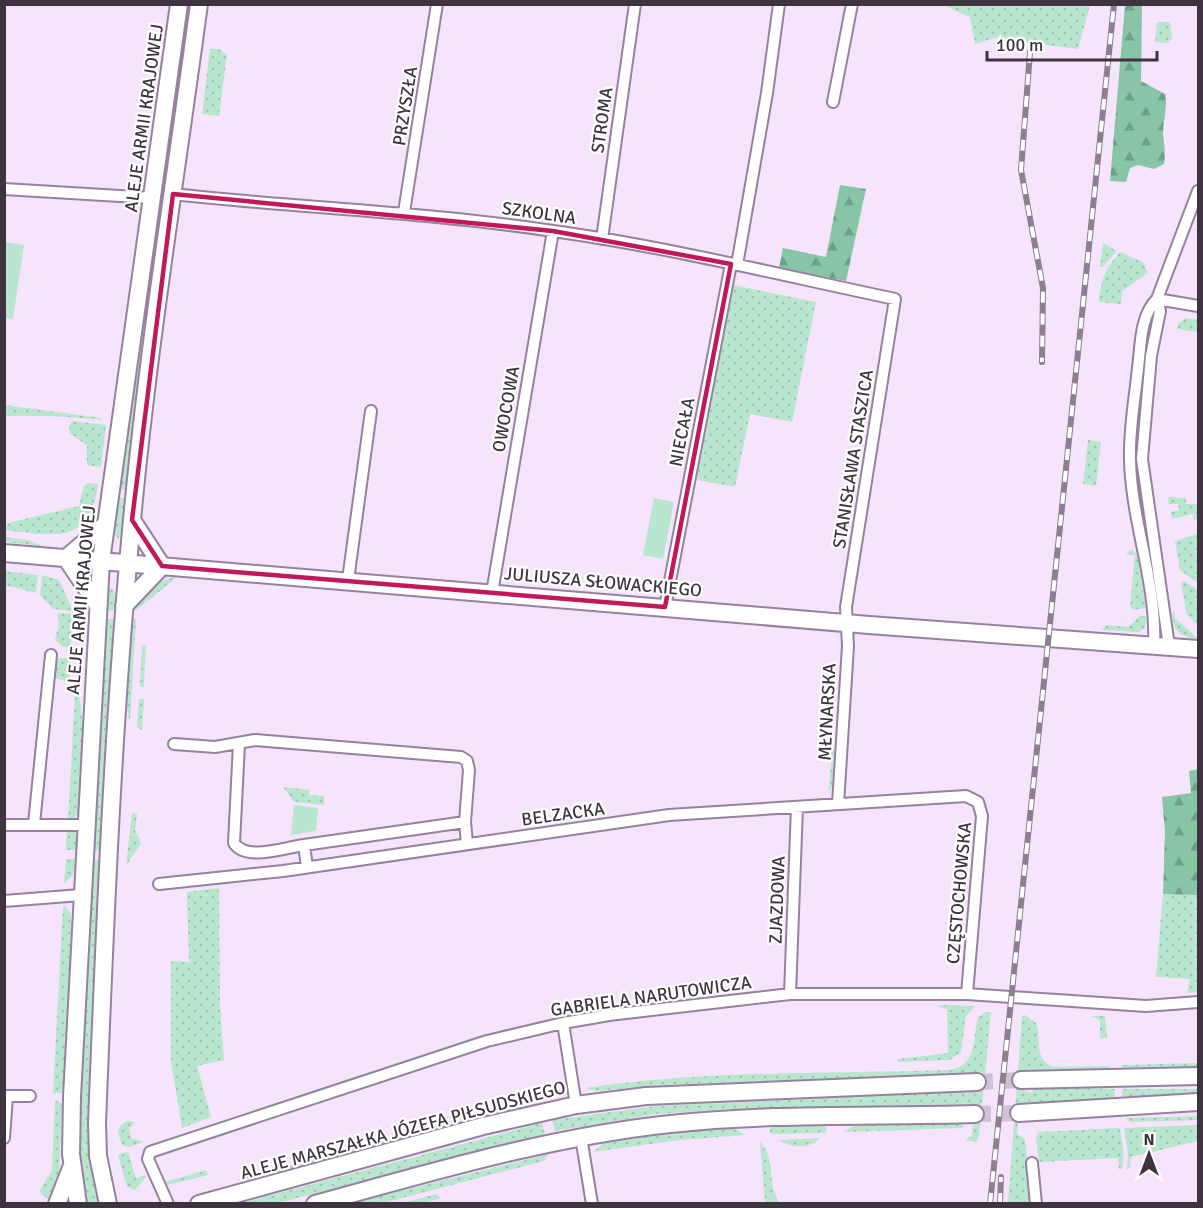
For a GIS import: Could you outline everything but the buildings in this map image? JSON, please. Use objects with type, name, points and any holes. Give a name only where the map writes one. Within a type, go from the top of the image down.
[{"type":"main road","name":"ALEJE ARMII KRAJOWEJ","points":[[78,1203],[72,1165],[72,1097],[97,603],[179,4]]},
{"type":"main road","points":[[108,1203],[98,1156],[97,1123],[124,606],[132,520],[199,4]]},
{"type":"main road","points":[[124,606],[162,566],[132,520]]},
{"type":"main road","points":[[97,603],[66,558],[106,524]]},
{"type":"main road","name":"JULIUSZA SŁOWACKIEGO","points":[[4,553],[847,623],[1198,649]]},
{"type":"main road","points":[[1021,1080],[1198,1076]]},
{"type":"main road","name":"ALEJE MARSZAŁKA JÓZEFA PIŁSUDSKIEGO","points":[[200,1203],[483,1126],[576,1105],[656,1096],[977,1082]]},
{"type":"main road","points":[[1019,1113],[1198,1102]]},
{"type":"main road","points":[[315,1203],[471,1162],[581,1137],[717,1119],[825,1115],[975,1114]]},
{"type":"main road","points":[[57,1203],[72,1165]]},
{"type":"street","name":"PRZYSZŁA","points":[[404,212],[437,4]]},
{"type":"street","name":"STROMA","points":[[602,239],[635,4]]},
{"type":"street","name":"NIECAŁA","points":[[665,607],[767,93],[779,4]]},
{"type":"street","points":[[833,102],[852,4]]},
{"type":"street","points":[[4,189],[153,198]]},
{"type":"street","points":[[1161,645],[1134,494],[1130,440],[1141,340],[1147,314],[1157,299],[1198,191]]},
{"type":"street","name":"SZKOLNA","points":[[173,194],[404,212],[553,231],[734,264],[895,299]]},
{"type":"street","name":"OWOCOWA","points":[[492,593],[553,231]]},
{"type":"street","name":"STANISŁAWA STASZICA","points":[[847,623],[846,607],[895,299]]},
{"type":"street","points":[[1157,299],[1198,306]]},
{"type":"street","points":[[1157,299],[1160,311],[1151,356],[1143,438],[1146,492],[1170,633],[1161,645]]},
{"type":"street","points":[[348,580],[372,411]]},
{"type":"street","points":[[1134,494],[1146,492]]},
{"type":"street","name":"MŁYNARSKA","points":[[838,804],[848,646],[847,623]]},
{"type":"street","points":[[34,824],[51,655]]},
{"type":"street","points":[[174,744],[215,747],[255,740],[461,757],[466,761],[469,770],[465,822],[467,844]]},
{"type":"street","points":[[238,744],[233,840],[236,847],[250,852],[465,822]]},
{"type":"street","name":"BELZACKA","points":[[159,884],[307,867],[669,815],[966,796],[974,799]]},
{"type":"street","name":"CZĘSTOCHOWSKA","points":[[967,994],[982,816],[980,806],[974,799]]},
{"type":"street","name":"ZJAZDOWA","points":[[790,994],[797,807]]},
{"type":"street","points":[[4,825],[85,825]]},
{"type":"street","points":[[395,832],[399,854]]},
{"type":"street","points":[[304,845],[307,867]]},
{"type":"street","points":[[4,901],[81,895]]},
{"type":"street","name":"GABRIELA NARUTOWICZA","points":[[168,1203],[153,1173],[148,1154],[157,1148],[452,1052],[563,1023],[790,994],[967,994],[1130,1006],[1198,1002]]},
{"type":"street","points":[[563,1023],[576,1105]]},
{"type":"street","points":[[4,1138],[6,1096],[30,1096]]},
{"type":"street","points":[[581,1137],[592,1203]]},
{"type":"street","points":[[1032,1163],[1036,1203]]},
{"type":"highlighted area","points":[[173,194],[553,231],[731,264],[665,607],[162,566],[132,520]]},
{"type":"green space","points":[[185,5],[192,5],[164,217],[156,216]]},
{"type":"green space","points":[[943,5],[1090,5],[1078,49],[994,38],[975,44],[970,17]]},
{"type":"green space","points":[[1125,5],[1142,5],[1141,81],[1165,94],[1166,104],[1163,134],[1164,164],[1154,169],[1138,165],[1130,168],[1126,182],[1110,181]]},
{"type":"green space","points":[[1157,22],[1170,22],[1172,39],[1166,43],[1155,42]]},
{"type":"green space","points":[[210,49],[220,49],[227,55],[219,116],[202,114]]},
{"type":"green space","points":[[840,185],[866,189],[846,281],[779,268],[783,248],[826,257]]},
{"type":"green space","points":[[155,225],[163,226],[128,490],[121,489]]},
{"type":"green space","points":[[5,242],[24,245],[13,319],[5,318]]},
{"type":"green space","points":[[1103,243],[1117,251],[1103,267],[1100,267]]},
{"type":"green space","points":[[1120,252],[1143,262],[1148,273],[1122,291],[1121,304],[1099,302],[1105,275]]},
{"type":"green space","points":[[733,285],[816,302],[792,422],[750,414],[735,487],[697,480]]},
{"type":"green space","points":[[1185,318],[1198,320],[1198,332],[1177,329],[1178,324]]},
{"type":"green space","points":[[5,405],[101,418],[102,420],[53,416],[5,416]]},
{"type":"green space","points":[[72,421],[106,425],[101,467],[87,465],[87,445],[70,434],[69,426]]},
{"type":"green space","points":[[1088,440],[1101,442],[1096,486],[1083,484]]},
{"type":"green space","points":[[89,483],[98,484],[94,504],[87,518],[77,528],[66,533],[53,534],[5,530],[8,523],[79,506],[84,486]]},
{"type":"green space","points":[[119,497],[127,499],[122,535],[118,539],[115,534]]},
{"type":"green space","points":[[1168,497],[1186,498],[1186,504],[1198,504],[1198,519],[1194,520],[1193,514],[1172,519],[1171,512],[1179,510],[1178,504],[1169,504]]},
{"type":"green space","points":[[654,498],[674,502],[663,559],[643,555]]},
{"type":"green space","points":[[1198,531],[1198,583],[1180,570],[1175,541],[1197,534]]},
{"type":"green space","points":[[4,537],[28,540],[40,545],[40,548],[5,542]]},
{"type":"green space","points":[[1131,550],[1137,554],[1146,608],[1133,610],[1130,606],[1135,555],[1126,554]]},
{"type":"green space","points":[[5,571],[38,575],[36,593],[5,585]]},
{"type":"green space","points":[[42,575],[59,580],[73,611],[53,609],[40,595]]},
{"type":"green space","points":[[176,577],[134,612],[150,589],[162,581]]},
{"type":"green space","points":[[1184,581],[1198,590],[1198,625],[1187,615],[1181,583]]},
{"type":"green space","points":[[112,588],[115,593],[114,611],[105,610],[106,591]]},
{"type":"green space","points":[[1174,611],[1175,618],[1198,639],[1186,637],[1179,632],[1174,624],[1172,612]]},
{"type":"green space","points":[[57,613],[73,614],[71,648],[63,647],[55,640],[59,624]]},
{"type":"green space","points":[[1140,616],[1146,616],[1146,621],[1145,627],[1139,632],[1102,630],[1106,625],[1128,627]]},
{"type":"green space","points":[[104,619],[114,619],[101,851],[92,851]]},
{"type":"green space","points":[[132,619],[136,619],[130,723],[127,708]]},
{"type":"green space","points":[[142,645],[146,645],[144,687],[140,687]]},
{"type":"green space","points":[[71,658],[69,682],[51,677],[55,660]]},
{"type":"green space","points":[[75,694],[79,695],[83,725],[78,812],[74,818],[68,820]]},
{"type":"green space","points":[[139,699],[144,699],[142,730],[137,727]]},
{"type":"green space","points":[[832,748],[835,748],[832,787],[829,791]]},
{"type":"green space","points":[[1198,769],[1197,895],[1163,894],[1165,832],[1162,797],[1191,793],[1189,771]]},
{"type":"green space","points":[[283,787],[309,790],[309,795],[324,796],[324,805],[294,802]]},
{"type":"green space","points":[[294,805],[318,808],[316,831],[291,835]]},
{"type":"green space","points":[[132,813],[137,814],[135,830],[141,843],[126,866]]},
{"type":"green space","points":[[67,828],[73,829],[77,836],[76,850],[66,850]]},
{"type":"green space","points":[[66,859],[76,859],[73,875],[64,884]]},
{"type":"green space","points":[[92,860],[101,860],[87,1125],[90,1161],[98,1201],[88,1204],[78,1132]]},
{"type":"green space","points":[[1198,887],[1198,992],[1187,993],[1190,979],[1156,977],[1163,894],[1197,895]]},
{"type":"green space","points":[[219,888],[220,1007],[224,1060],[197,1066],[211,1117],[182,1128],[171,1061],[171,961],[189,962],[187,892]]},
{"type":"green space","points":[[63,905],[70,912],[72,922],[63,1093],[53,1093]]},
{"type":"green space","points":[[939,1005],[975,1006],[966,1016],[961,1052],[950,1060],[897,1062],[898,1059],[948,1053],[947,1009],[940,1008]]},
{"type":"green space","points":[[991,1012],[979,1136],[976,1142],[965,1140],[972,1136],[974,1106],[964,1103],[963,1108],[727,1109],[657,1114],[555,1131],[552,1120],[656,1106],[965,1089],[966,1094],[977,1089],[976,1074],[966,1071],[966,1075],[658,1085],[597,1091],[586,1088],[722,1075],[951,1070],[960,1067],[970,1056],[978,1017]]},
{"type":"green space","points":[[1025,1015],[1036,1023],[1040,1054],[1047,1064],[1053,1067],[1108,1066],[1114,1071],[1032,1073],[1031,1069],[1021,1073],[1021,1089],[1032,1093],[1033,1087],[1115,1089],[1115,1100],[1030,1106],[1029,1101],[1019,1106],[1017,1134],[1025,1139],[1032,1203],[1008,1204],[1022,1016]]},
{"type":"green space","points":[[1091,1016],[1105,1016],[1107,1038],[1100,1038],[1100,1020]]},
{"type":"green space","points":[[1198,1063],[1198,1069],[1122,1071],[1122,1065]]},
{"type":"green space","points":[[1122,1089],[1198,1089],[1198,1095],[1122,1099]]},
{"type":"green space","points":[[55,1100],[62,1104],[59,1179],[53,1202],[42,1195],[40,1190],[52,1170]]},
{"type":"green space","points":[[1198,1116],[1198,1120],[1130,1122],[1126,1118]]},
{"type":"green space","points":[[455,1120],[433,1130],[263,1177],[233,1181]]},
{"type":"green space","points":[[127,1121],[135,1122],[129,1129],[131,1138],[144,1142],[128,1147],[122,1145],[118,1133],[120,1126]]},
{"type":"green space","points":[[963,1122],[963,1128],[843,1132],[854,1126],[865,1124]]},
{"type":"green space","points":[[542,1123],[545,1134],[278,1203],[241,1203]]},
{"type":"green space","points":[[822,1125],[827,1128],[825,1133],[773,1134],[769,1132],[771,1127]]},
{"type":"green space","points":[[1198,1125],[1198,1141],[1131,1157],[1130,1168],[1127,1169],[1128,1154],[1124,1128]]},
{"type":"green space","points":[[734,1128],[746,1135],[679,1140],[593,1152],[604,1143],[677,1132]]},
{"type":"green space","points":[[1120,1128],[1124,1155],[1122,1169],[1119,1169],[1118,1158],[1039,1162],[1036,1138],[1038,1132]]},
{"type":"green space","points":[[820,1138],[805,1146],[778,1140]]},
{"type":"green space","points":[[760,1142],[768,1156],[773,1189],[780,1203],[765,1203]]},
{"type":"green space","points":[[128,1152],[136,1178],[145,1175],[146,1177],[135,1190],[127,1187],[118,1155]]},
{"type":"green space","points":[[549,1154],[544,1161],[383,1203],[352,1203]]},
{"type":"green space","points":[[206,1170],[208,1175],[163,1186],[160,1178],[163,1175],[165,1182]]},
{"type":"green space","points":[[437,1194],[440,1198],[425,1203],[401,1203]]},
{"type":"tunnel","points":[[977,1082],[1021,1080]]},
{"type":"tunnel","points":[[975,1114],[1019,1113]]},
{"type":"railway","points":[[990,1204],[1114,4]]},
{"type":"railway","points":[[1030,52],[1021,170],[1043,288],[1042,362]]},
{"type":"railway","points":[[1000,1204],[1001,1177]]}]
